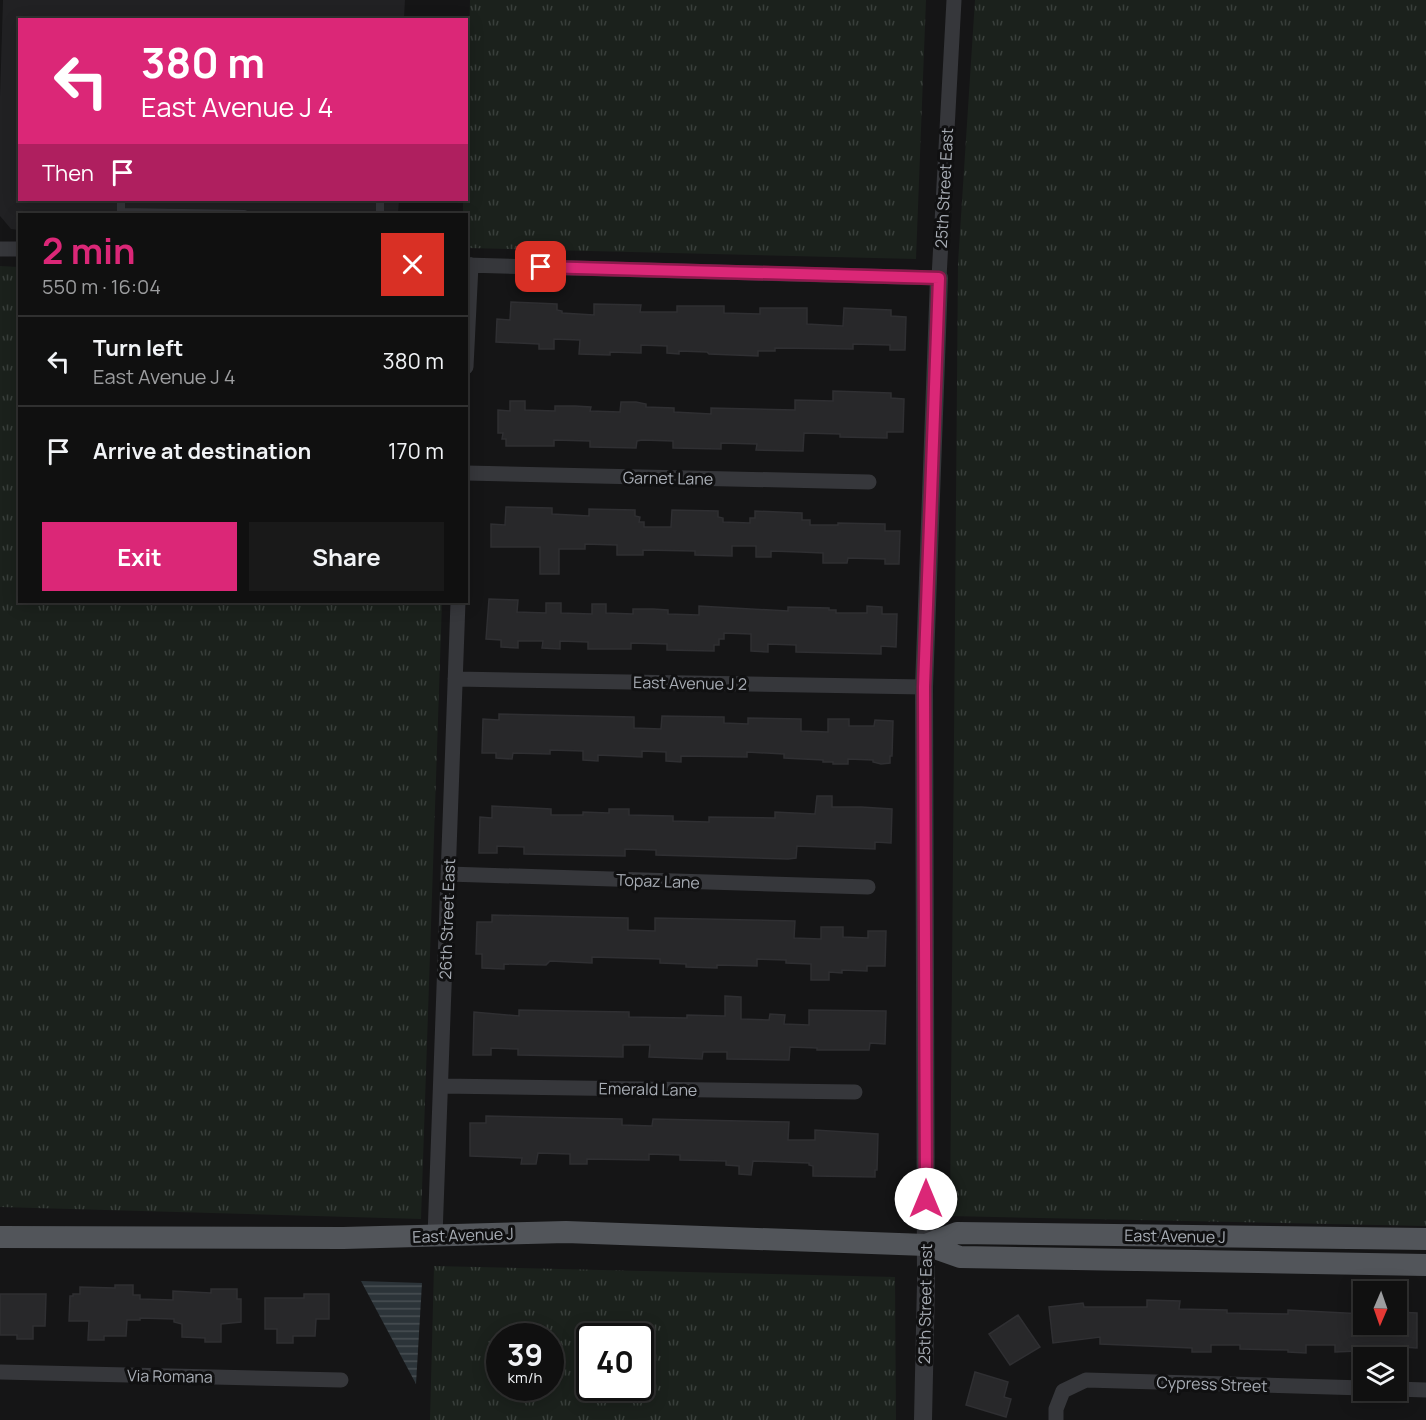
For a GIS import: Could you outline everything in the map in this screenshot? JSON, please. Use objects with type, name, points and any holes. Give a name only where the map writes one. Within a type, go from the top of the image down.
[{"type":"main road","name":"East Avenue J","points":[[0,1237],[343,1238],[566,1232],[926,1245],[960,1257],[1426,1265]]},
{"type":"main road","name":"East Avenue J","points":[[926,1245],[957,1233],[1426,1239]]},
{"type":"street","name":"25th Street East","points":[[923,1420],[926,1245],[924,687],[939,278],[954,0]]},
{"type":"street","points":[[0,249],[18,249]]},
{"type":"street","points":[[468,299],[469,265],[939,278]]},
{"type":"street","name":"Garnet Lane","points":[[468,473],[869,482]]},
{"type":"street","name":"26th Street East","points":[[435,1236],[458,603]]},
{"type":"street","name":"East Avenue J 2","points":[[455,679],[924,687]]},
{"type":"street","name":"Topaz Lane","points":[[448,874],[868,887]]},
{"type":"street","name":"Emerald Lane","points":[[441,1086],[855,1092]]},
{"type":"street","name":"Via Romana","points":[[0,1372],[340,1380]]},
{"type":"street","name":"Cypress Street","points":[[1056,1420],[1056,1409],[1062,1391],[1086,1380],[1353,1388]]},
{"type":"street","points":[[1407,1389],[1426,1390]]},
{"type":"shaded area","points":[[3,0],[405,0],[404,18],[18,18],[18,201],[399,201],[398,213],[18,213],[18,230],[11,229],[0,216]]},
{"type":"shaded area","points":[[361,1281],[422,1283],[416,1384]]},
{"type":"green space","points":[[470,0],[926,0],[916,259],[468,248],[468,213],[463,213],[463,201],[468,201]]},
{"type":"green space","points":[[975,0],[1426,0],[1426,1226],[950,1216],[958,263]]},
{"type":"green space","points":[[0,266],[18,267],[18,603],[442,603],[421,1219],[0,1207]]},
{"type":"green space","points":[[434,1266],[895,1277],[896,1420],[430,1420]]},
{"type":"building","points":[[511,302],[557,304],[557,310],[562,313],[594,315],[594,304],[641,305],[640,312],[677,312],[677,306],[724,306],[724,313],[760,314],[760,308],[807,308],[807,324],[843,326],[844,308],[891,310],[891,316],[906,317],[905,350],[890,350],[890,345],[853,344],[853,349],[775,348],[775,351],[758,351],[758,356],[679,351],[679,354],[667,353],[667,346],[641,345],[641,353],[579,354],[580,340],[554,339],[554,349],[539,349],[539,344],[496,342],[497,319],[510,320]]},
{"type":"building","points":[[833,391],[891,393],[891,398],[904,399],[903,432],[887,432],[887,438],[840,437],[840,434],[804,433],[803,451],[756,450],[757,444],[721,443],[721,449],[673,448],[673,441],[642,440],[637,441],[636,448],[590,447],[590,441],[554,440],[554,446],[506,446],[506,439],[502,439],[503,433],[498,433],[498,410],[510,411],[510,401],[525,401],[525,410],[555,411],[555,406],[575,406],[591,407],[590,411],[620,412],[621,402],[636,402],[646,404],[646,407],[674,408],[674,412],[711,414],[711,408],[795,410],[795,400],[833,401]]},
{"type":"building","points":[[506,507],[552,508],[552,514],[589,516],[589,509],[635,510],[635,516],[640,517],[639,522],[644,522],[644,527],[671,527],[672,510],[718,511],[718,517],[723,518],[723,522],[750,523],[750,518],[755,518],[755,511],[802,513],[802,520],[810,520],[810,525],[885,524],[885,531],[900,531],[899,564],[885,564],[885,559],[848,558],[847,563],[823,563],[823,553],[771,551],[771,557],[756,557],[756,546],[732,546],[732,556],[695,555],[695,551],[643,550],[643,555],[617,555],[617,545],[585,544],[585,549],[559,549],[559,574],[540,574],[540,547],[491,547],[491,524],[505,525]]},
{"type":"building","points":[[489,599],[518,600],[517,612],[546,613],[546,603],[561,603],[561,613],[592,614],[592,604],[606,604],[606,613],[633,614],[633,609],[653,609],[668,610],[668,614],[699,615],[699,606],[788,611],[788,607],[829,608],[829,610],[836,610],[836,613],[867,613],[867,606],[882,607],[882,614],[897,614],[896,647],[881,646],[881,654],[796,652],[796,645],[768,644],[768,652],[751,651],[751,634],[724,633],[724,639],[719,639],[719,645],[714,645],[714,651],[667,650],[667,644],[631,643],[631,649],[588,649],[588,642],[560,641],[560,649],[542,648],[543,641],[518,641],[518,648],[501,647],[501,640],[486,639]]},
{"type":"building","points":[[499,714],[634,717],[634,728],[661,729],[662,716],[724,717],[724,723],[748,724],[748,718],[801,719],[801,731],[828,732],[828,719],[849,719],[849,726],[874,726],[875,720],[893,721],[892,756],[890,756],[890,763],[881,764],[873,760],[848,759],[848,764],[833,764],[833,762],[823,762],[823,760],[784,758],[784,754],[747,752],[747,757],[681,756],[681,762],[666,761],[666,752],[642,751],[642,757],[598,755],[598,761],[583,760],[583,751],[550,750],[550,754],[513,753],[512,759],[496,758],[496,753],[482,753],[483,719],[499,720]]},
{"type":"building","points":[[817,796],[832,796],[832,807],[892,809],[891,843],[875,842],[875,849],[797,846],[796,858],[788,859],[656,855],[656,850],[625,849],[625,856],[524,854],[524,847],[497,846],[497,853],[479,853],[480,817],[492,818],[492,806],[551,809],[551,815],[583,815],[583,812],[609,813],[609,809],[629,809],[629,815],[673,816],[673,821],[709,822],[709,817],[775,818],[775,812],[815,814]]},
{"type":"building","points":[[492,915],[628,918],[628,930],[655,931],[655,918],[795,921],[794,938],[821,939],[821,927],[843,927],[843,937],[868,938],[868,931],[886,931],[885,966],[867,966],[867,971],[829,972],[829,980],[811,980],[811,964],[786,963],[786,960],[757,959],[757,966],[717,965],[717,968],[660,963],[660,959],[592,957],[592,963],[550,961],[546,965],[504,964],[504,969],[482,968],[482,954],[476,954],[477,922],[492,922]]},
{"type":"building","points":[[725,996],[741,997],[741,1019],[769,1020],[770,1014],[785,1015],[784,1024],[809,1025],[809,1010],[886,1011],[885,1044],[870,1043],[869,1050],[817,1050],[817,1048],[790,1047],[789,1060],[727,1059],[727,1052],[703,1052],[702,1059],[649,1057],[650,1045],[623,1045],[623,1057],[518,1055],[518,1049],[491,1048],[491,1055],[473,1055],[474,1012],[519,1016],[519,1010],[629,1012],[629,1017],[725,1016]]},
{"type":"building","points":[[486,1116],[622,1119],[622,1125],[652,1126],[653,1119],[789,1122],[788,1140],[815,1140],[815,1130],[878,1134],[877,1170],[875,1170],[875,1177],[813,1176],[813,1166],[809,1163],[753,1161],[751,1175],[739,1174],[739,1166],[726,1165],[726,1161],[680,1160],[680,1155],[649,1154],[649,1160],[587,1159],[587,1164],[570,1164],[570,1154],[538,1153],[536,1164],[521,1164],[522,1158],[470,1156],[470,1123],[486,1123]]},
{"type":"building","points":[[115,1285],[133,1285],[133,1295],[140,1295],[140,1299],[173,1300],[173,1291],[211,1293],[211,1289],[237,1289],[237,1299],[241,1299],[241,1322],[221,1324],[221,1342],[205,1342],[205,1338],[182,1337],[182,1324],[174,1322],[174,1319],[140,1318],[140,1320],[127,1320],[126,1336],[104,1336],[104,1340],[88,1340],[89,1321],[69,1321],[70,1296],[80,1294],[80,1287],[115,1288]]},
{"type":"building","points":[[0,1294],[46,1294],[45,1326],[33,1326],[33,1339],[17,1339],[17,1335],[0,1335]]},
{"type":"building","points":[[304,1294],[329,1294],[329,1319],[316,1319],[315,1336],[293,1336],[293,1343],[277,1343],[277,1329],[265,1329],[265,1298],[304,1298]]},
{"type":"building","points":[[1147,1300],[1180,1301],[1179,1309],[1227,1310],[1227,1313],[1288,1314],[1288,1310],[1353,1313],[1353,1335],[1407,1335],[1407,1313],[1417,1313],[1417,1348],[1353,1347],[1353,1351],[1335,1352],[1335,1345],[1306,1345],[1306,1353],[1288,1352],[1288,1350],[1240,1349],[1240,1345],[1211,1345],[1211,1352],[1192,1352],[1192,1348],[1100,1344],[1100,1337],[1053,1343],[1049,1307],[1083,1303],[1084,1307],[1147,1307]]},
{"type":"building","points":[[1018,1315],[1040,1347],[1010,1365],[989,1334]]},
{"type":"building","points":[[975,1372],[1008,1382],[1004,1397],[1011,1399],[1006,1417],[966,1405]]},
{"type":"route","points":[[541,267],[939,278],[924,687],[926,1199]]}]
